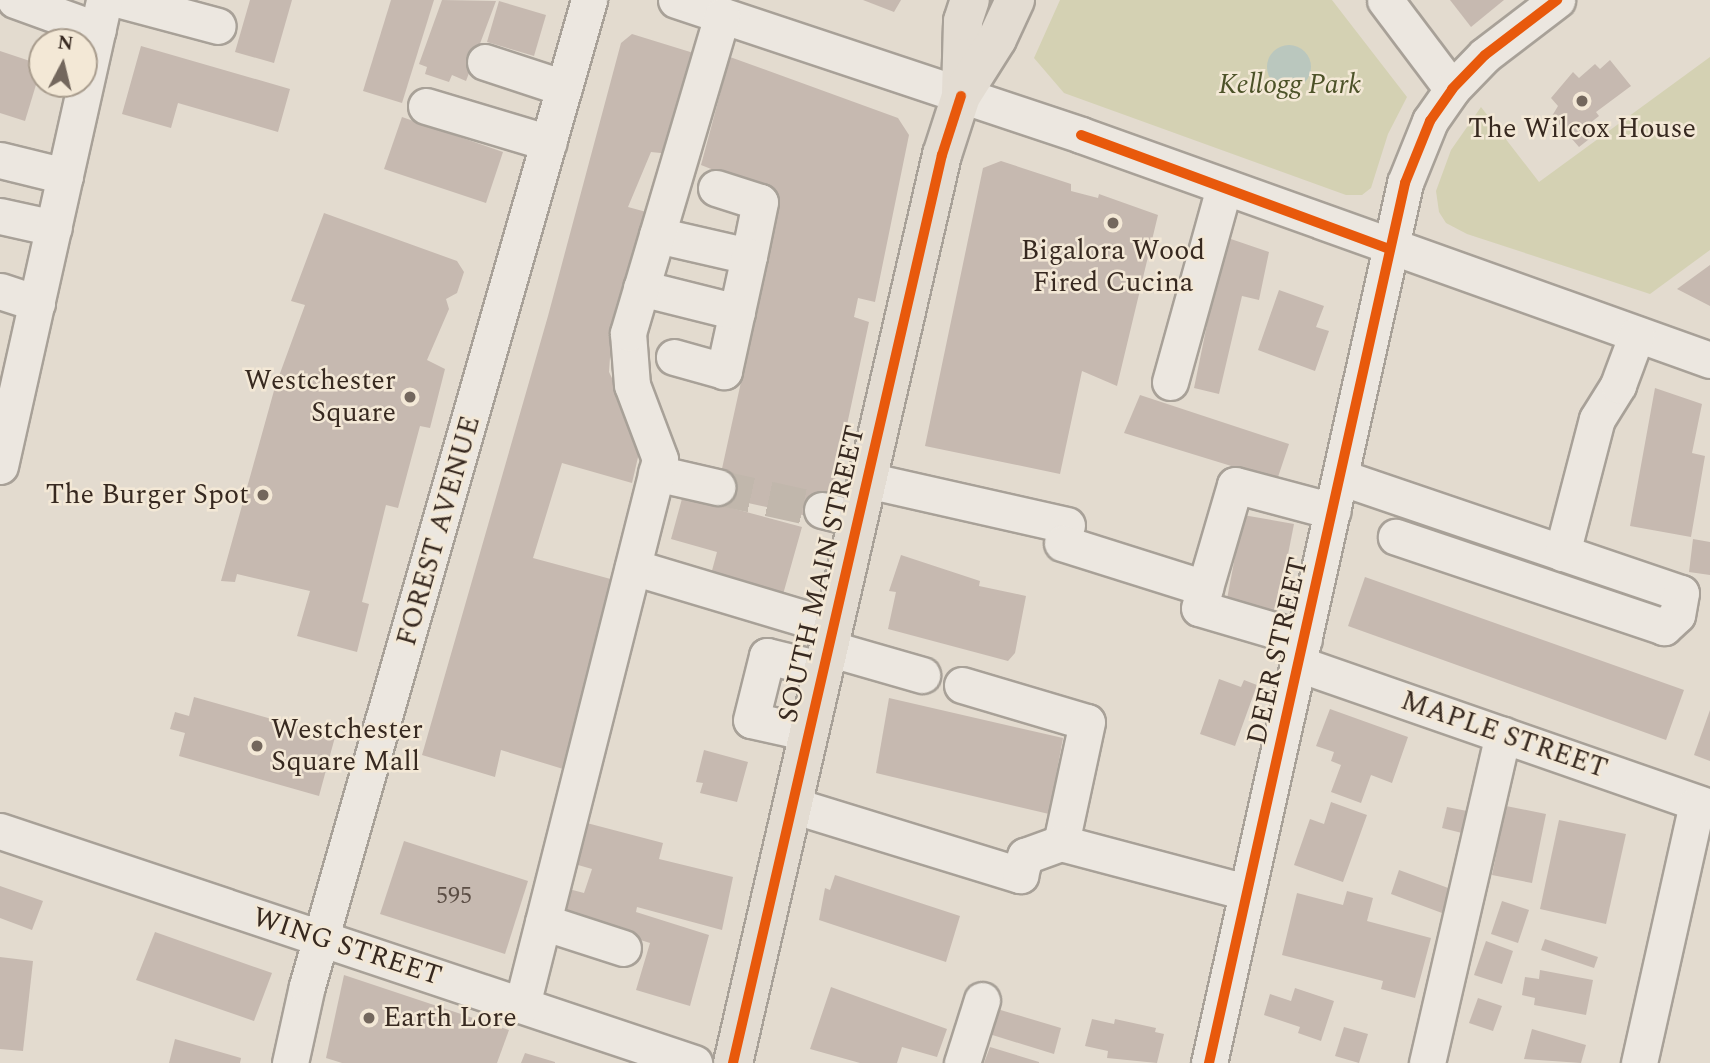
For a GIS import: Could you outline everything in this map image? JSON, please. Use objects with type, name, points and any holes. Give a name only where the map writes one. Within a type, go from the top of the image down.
[{"type":"main road","name":"SOUTH MAIN STREET","points":[[961,96],[963,21],[970,0]]},
{"type":"main road","name":"SOUTH MAIN STREET","points":[[733,1063],[828,648],[840,514],[867,480],[942,155],[961,96],[997,38],[1015,0]]},
{"type":"street","points":[[1,453],[101,15],[15,0]]},
{"type":"street","points":[[121,0],[218,26]]},
{"type":"street","name":"FOREST AVENUE","points":[[290,1063],[322,938],[589,0]]},
{"type":"street","points":[[676,0],[739,13],[961,96],[1390,248],[1709,357]]},
{"type":"street","points":[[1385,0],[1451,89]]},
{"type":"street","name":"DEER STREET","points":[[1209,1063],[1390,248],[1415,152],[1451,89],[1485,55],[1557,0]]},
{"type":"street","points":[[522,1005],[660,459],[632,386],[628,333],[657,235],[739,13]]},
{"type":"street","points":[[485,62],[564,88]]},
{"type":"street","points":[[426,106],[549,143]]},
{"type":"street","points":[[0,160],[65,176]]},
{"type":"street","points":[[1170,382],[1224,187]]},
{"type":"street","points":[[674,357],[724,371],[760,202],[716,188]]},
{"type":"street","points":[[0,216],[54,228]]},
{"type":"street","points":[[657,235],[749,256]]},
{"type":"street","points":[[641,288],[737,312]]},
{"type":"street","points":[[0,291],[37,303]]},
{"type":"street","points":[[1562,553],[1597,419],[1618,385],[1637,334]]},
{"type":"street","points":[[656,473],[717,487]]},
{"type":"street","points":[[1340,477],[1681,593],[1677,615],[1664,627],[1396,537]]},
{"type":"street","name":"MAPLE STREET","points":[[867,480],[1065,534],[1202,598],[1301,651],[1503,735],[1704,805]]},
{"type":"street","points":[[1202,598],[1235,485],[1332,511]]},
{"type":"street","points":[[633,567],[828,648],[922,675]]},
{"type":"street","points":[[809,733],[751,720],[767,656],[828,648]]},
{"type":"street","points":[[962,685],[1087,722],[1061,843]]},
{"type":"street","points":[[1427,1063],[1503,735]]},
{"type":"street","points":[[792,805],[1020,876],[1025,856],[1061,843],[1247,892]]},
{"type":"street","points":[[1639,1063],[1704,805]]},
{"type":"street","name":"WING STREET","points":[[0,831],[694,1063]]},
{"type":"street","points":[[542,922],[623,948]]},
{"type":"street","points":[[962,1063],[982,1000]]},
{"type":"green space","name":"Kellogg Park","points":[[1060,0],[1332,0],[1407,97],[1388,134],[1371,188],[1362,195],[1346,195],[1064,93],[1034,58]]},
{"type":"green space","points":[[1710,57],[1710,250],[1650,294],[1467,234],[1446,223],[1439,212],[1436,191],[1451,150],[1481,107],[1539,182]]},
{"type":"shaded area","points":[[1289,45],[1304,52],[1311,67],[1304,82],[1289,89],[1274,82],[1267,67],[1274,52]]},
{"type":"building","points":[[250,0],[292,0],[274,63],[235,52]]},
{"type":"building","points":[[391,0],[434,0],[402,103],[363,91]]},
{"type":"building","points":[[442,0],[496,1],[466,81],[452,75],[449,82],[425,74],[427,67],[419,64]]},
{"type":"building","points":[[863,0],[901,0],[894,12]]},
{"type":"building","points":[[1450,0],[1504,0],[1471,27]]},
{"type":"building","points":[[499,1],[546,15],[534,56],[487,42]]},
{"type":"building","points":[[632,34],[700,55],[670,154],[651,152],[628,207],[650,213],[612,328],[609,372],[642,440],[632,483],[562,463],[533,558],[618,581],[573,772],[501,750],[495,777],[422,755],[548,316],[621,43]]},
{"type":"building","points":[[141,46],[290,89],[278,132],[178,103],[171,128],[122,114]]},
{"type":"building","points":[[0,51],[28,60],[28,98],[32,98],[25,121],[0,113]]},
{"type":"building","points":[[730,57],[898,118],[909,135],[875,302],[858,298],[854,317],[869,322],[832,495],[816,518],[716,496],[780,204],[772,193],[701,165]]},
{"type":"building","name":"The Wilcox House","points":[[1610,60],[1631,86],[1596,112],[1599,116],[1585,127],[1593,136],[1579,147],[1552,116],[1558,106],[1551,98],[1573,72],[1579,78],[1595,64],[1600,69]]},
{"type":"building","points":[[402,117],[503,152],[486,203],[384,169]]},
{"type":"building","points":[[1001,161],[1071,184],[1071,191],[1098,198],[1099,194],[1158,215],[1117,386],[1082,371],[1060,474],[925,446],[983,168]]},
{"type":"building","points":[[324,213],[457,261],[464,272],[457,293],[446,299],[449,309],[427,360],[445,369],[430,428],[420,426],[398,508],[386,505],[362,602],[369,604],[357,652],[297,636],[310,591],[237,574],[235,582],[221,581],[275,387],[305,305],[291,301]]},
{"type":"building","points":[[1225,237],[1269,252],[1259,300],[1242,296],[1219,394],[1194,388]]},
{"type":"building","points":[[1710,265],[1710,306],[1677,289]]},
{"type":"building","points":[[1279,290],[1324,306],[1316,327],[1329,331],[1315,371],[1258,350]]},
{"type":"building","points":[[1655,388],[1702,404],[1692,453],[1705,456],[1691,537],[1630,526]]},
{"type":"building","points":[[1140,395],[1289,444],[1277,480],[1124,433]]},
{"type":"building","points":[[683,495],[802,527],[782,598],[710,578],[717,552],[671,539]]},
{"type":"building","points":[[1243,515],[1294,524],[1276,615],[1226,604]]},
{"type":"building","points":[[1693,539],[1710,542],[1710,575],[1689,572]]},
{"type":"building","points":[[901,555],[980,581],[979,586],[1026,596],[1015,653],[1008,661],[888,629],[896,592],[889,591]]},
{"type":"building","points":[[1365,577],[1684,690],[1666,740],[1348,626]]},
{"type":"building","points":[[1219,679],[1241,687],[1244,680],[1257,685],[1235,746],[1200,734]]},
{"type":"building","name":"Westchester Square Mall","points":[[194,697],[335,737],[319,796],[179,756],[185,733],[170,729],[175,712],[189,716]]},
{"type":"building","points":[[889,698],[1063,738],[1049,814],[876,773]]},
{"type":"building","points":[[1330,709],[1408,737],[1392,783],[1371,775],[1361,803],[1331,792],[1341,765],[1331,761],[1334,752],[1316,746]]},
{"type":"building","points":[[1710,710],[1710,761],[1694,755]]},
{"type":"building","points":[[704,750],[748,762],[737,802],[700,793],[703,783],[696,782]]},
{"type":"building","points":[[1331,802],[1367,815],[1343,882],[1294,865],[1310,819],[1324,824]]},
{"type":"building","points":[[1506,806],[1546,814],[1532,883],[1492,875]]},
{"type":"building","points":[[1447,807],[1472,812],[1466,834],[1442,828]]},
{"type":"building","points":[[1559,820],[1626,834],[1606,924],[1540,909]]},
{"type":"building","points":[[583,822],[663,843],[659,859],[733,877],[722,930],[637,907],[636,912],[709,935],[690,1006],[636,990],[650,943],[559,914],[565,888],[584,893],[592,869],[571,863]]},
{"type":"building","points":[[404,841],[528,881],[505,954],[380,914]]},
{"type":"building","points":[[1399,870],[1451,889],[1442,913],[1391,894]]},
{"type":"building","points":[[835,875],[960,916],[946,962],[819,920],[825,888],[830,890]]},
{"type":"building","points":[[0,886],[43,901],[32,930],[0,918]]},
{"type":"building","points":[[1347,891],[1373,898],[1367,921],[1431,938],[1415,998],[1381,989],[1383,981],[1282,955],[1297,893],[1343,905]]},
{"type":"building","points":[[1502,901],[1529,910],[1518,943],[1491,934]]},
{"type":"building","points":[[155,932],[272,973],[254,1021],[136,980]]},
{"type":"building","points":[[1545,939],[1598,957],[1594,968],[1541,950]]},
{"type":"building","points":[[1486,941],[1513,951],[1502,984],[1474,975]]},
{"type":"building","points":[[0,957],[33,961],[23,1051],[0,1049]]},
{"type":"building","points":[[1540,970],[1593,980],[1586,1015],[1534,1005],[1535,998],[1522,995],[1525,977],[1539,979]]},
{"type":"building","points":[[344,975],[509,1030],[497,1063],[342,1063],[326,1058]]},
{"type":"building","points":[[831,987],[947,1029],[937,1057],[902,1047],[897,1063],[860,1063],[810,1049]]},
{"type":"building","points":[[1295,988],[1334,1001],[1321,1041],[1298,1033],[1300,1027],[1264,1015],[1270,994],[1291,1001]]},
{"type":"building","points":[[1478,998],[1502,1006],[1493,1031],[1469,1023]]},
{"type":"building","points":[[994,1008],[1061,1028],[1054,1054],[986,1033]]},
{"type":"building","points":[[1092,1019],[1114,1024],[1115,1019],[1156,1028],[1155,1032],[1164,1034],[1157,1063],[1107,1058],[1108,1051],[1085,1046]]},
{"type":"building","points":[[1344,1027],[1368,1034],[1359,1063],[1335,1056]]},
{"type":"building","points":[[1532,1029],[1586,1045],[1581,1063],[1524,1059]]},
{"type":"building","points":[[175,1039],[241,1058],[240,1063],[169,1063]]},
{"type":"building","points":[[990,1047],[1039,1062],[1039,1063],[984,1063]]},
{"type":"building","points":[[525,1053],[555,1062],[555,1063],[521,1063]]},
{"type":"tunnel","points":[[717,487],[822,510]]},
{"type":"cycle path","points":[[1209,1063],[1405,183],[1430,121],[1452,89],[1485,55],[1557,0]]},
{"type":"cycle path","points":[[733,1063],[942,155],[961,96]]},
{"type":"cycle path","points":[[1081,135],[1390,249]]},
{"type":"place","name":"The Wilcox House","points":[[1582,101]]},
{"type":"place","name":"Bigalora Wood Fired Cucina","points":[[1113,223]]},
{"type":"place","name":"Westchester Square","points":[[410,397]]},
{"type":"place","name":"The Burger Spot","points":[[263,495]]},
{"type":"place","name":"Westchester Square Mall","points":[[257,746]]},
{"type":"place","name":"Earth Lore","points":[[369,1018]]}]
